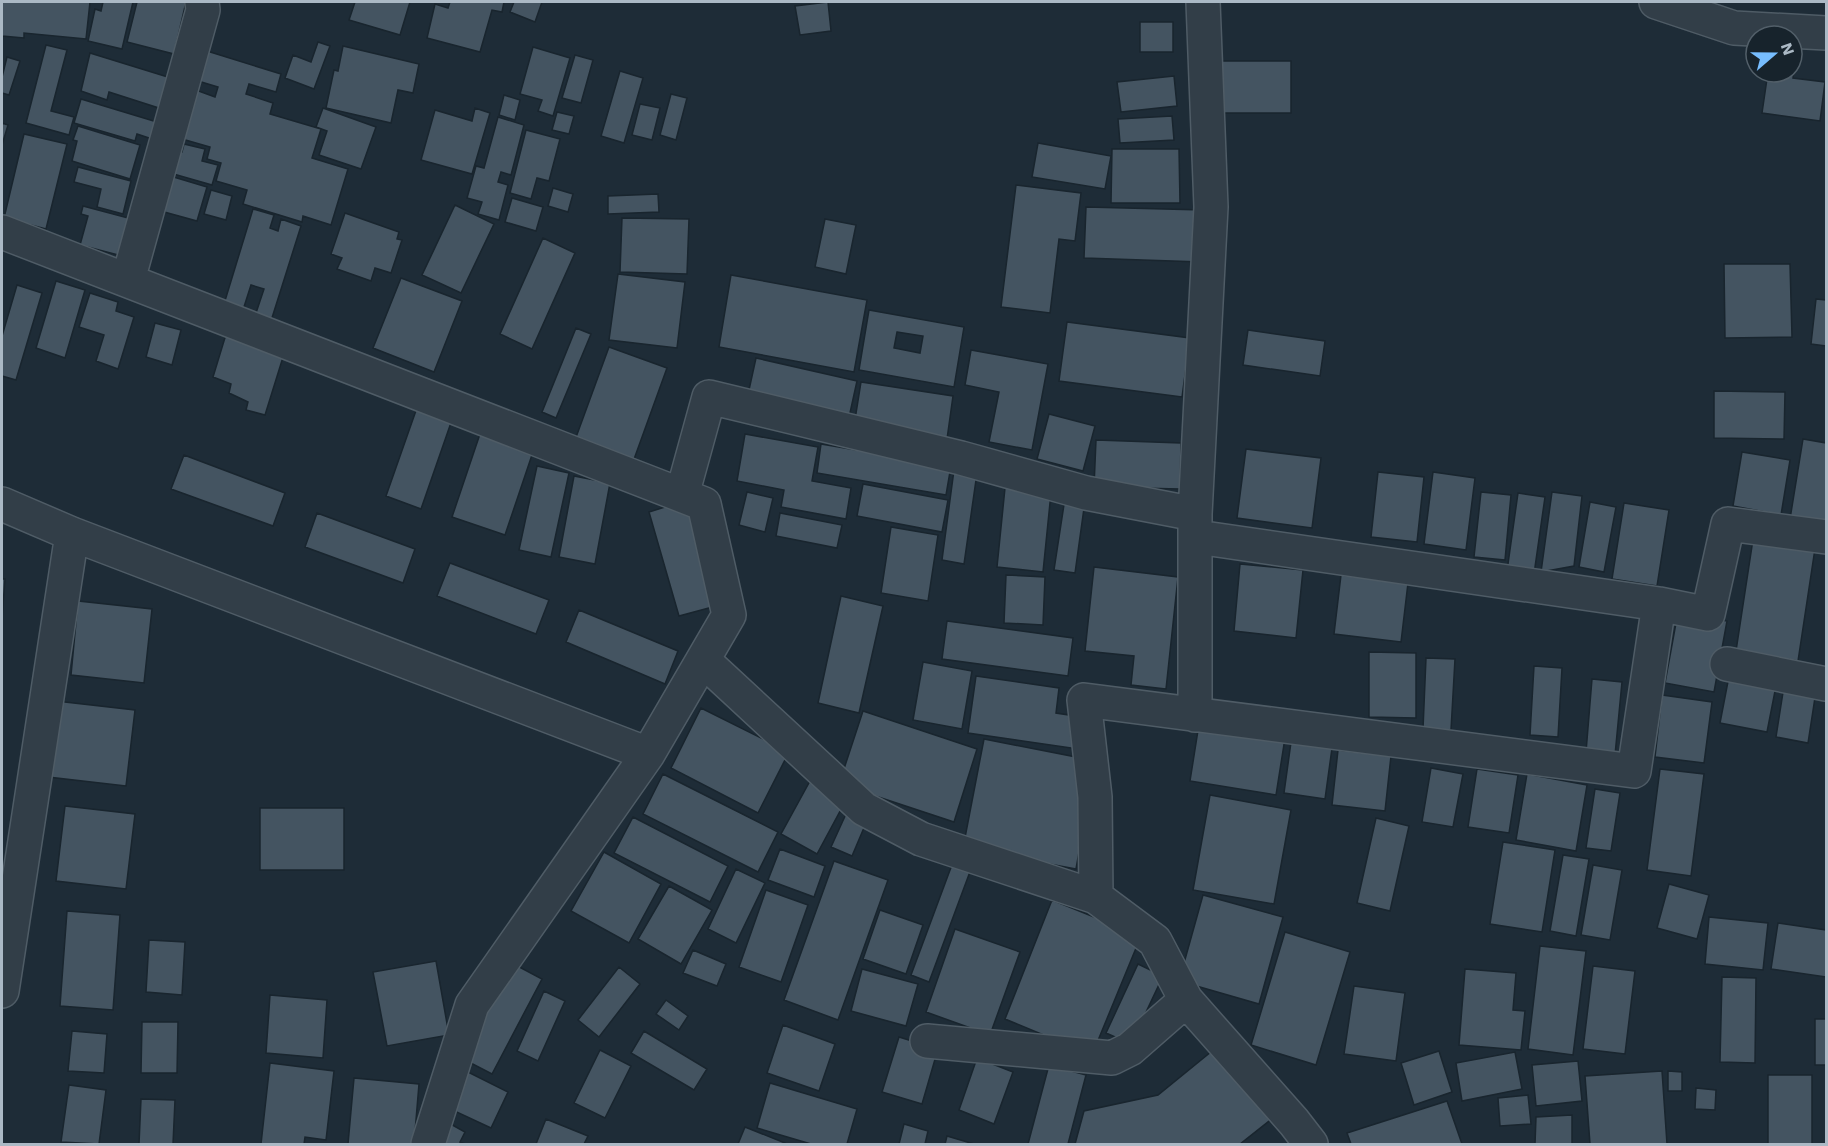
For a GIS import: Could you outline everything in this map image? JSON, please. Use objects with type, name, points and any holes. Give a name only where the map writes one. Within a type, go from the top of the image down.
[{"type":"street","points":[[128,280],[203,10],[202,2]]},
{"type":"street","points":[[1195,714],[1196,526],[1211,207],[1203,2]]},
{"type":"street","points":[[1656,2],[1734,28],[1827,33]]},
{"type":"street","points":[[2,232],[704,504],[729,615],[648,754],[472,1005],[428,1144]]},
{"type":"street","points":[[682,495],[709,397],[961,458],[1196,526],[1708,614],[1728,524],[1827,537]]},
{"type":"street","points":[[2,504],[72,534],[648,754]]},
{"type":"street","points":[[2,991],[72,534]]},
{"type":"street","points":[[1096,897],[1095,797],[1084,700],[1635,771],[1659,604]]},
{"type":"street","points":[[704,661],[864,809],[921,839],[1096,897],[1155,941],[1186,1000],[1311,1144]]},
{"type":"street","points":[[1727,664],[1827,684]]},
{"type":"street","points":[[927,1041],[1112,1058],[1130,1049],[1186,1000]]},
{"type":"building","points":[[2,2],[90,2],[86,39],[24,33],[24,38],[2,36]]},
{"type":"building","points":[[103,2],[133,2],[122,49],[88,41],[95,9],[101,11]]},
{"type":"building","points":[[137,2],[186,2],[174,54],[127,42]]},
{"type":"building","points":[[355,2],[410,2],[400,35],[349,20]]},
{"type":"building","points":[[450,2],[504,2],[502,12],[492,10],[480,52],[427,38],[435,4],[448,8]]},
{"type":"building","points":[[514,2],[542,2],[535,22],[510,12]]},
{"type":"building","points":[[828,2],[831,31],[800,35],[795,6]]},
{"type":"building","points":[[1140,22],[1173,22],[1173,52],[1140,52]]},
{"type":"building","points":[[318,42],[330,46],[314,89],[285,78],[293,55],[311,62]]},
{"type":"building","points":[[46,45],[67,50],[51,111],[74,117],[69,135],[26,123]]},
{"type":"building","points":[[343,46],[419,64],[413,93],[398,90],[391,123],[326,108],[334,70],[338,71]]},
{"type":"building","points":[[533,47],[570,58],[553,116],[538,111],[542,100],[520,94]]},
{"type":"building","points":[[207,51],[281,74],[276,92],[249,84],[246,94],[273,103],[270,114],[321,129],[312,158],[348,169],[331,225],[303,216],[302,222],[243,204],[247,190],[216,181],[221,163],[207,159],[210,147],[182,139],[196,90],[215,97],[218,87],[198,81]]},
{"type":"building","points":[[90,53],[171,78],[162,109],[109,92],[107,100],[81,91]]},
{"type":"building","points":[[575,55],[593,60],[581,103],[562,98]]},
{"type":"building","points":[[7,57],[20,61],[9,95],[2,93],[2,77]]},
{"type":"building","points":[[1220,61],[1291,61],[1291,113],[1221,113]]},
{"type":"building","points":[[620,71],[643,78],[624,143],[601,136]]},
{"type":"building","points":[[1174,76],[1177,106],[1121,112],[1117,82]]},
{"type":"building","points":[[1804,79],[1825,82],[1820,121],[1762,113],[1766,84],[1804,84]]},
{"type":"building","points":[[671,94],[687,98],[676,140],[660,135]]},
{"type":"building","points":[[504,95],[520,100],[515,120],[499,115]]},
{"type":"building","points":[[81,99],[157,122],[152,139],[137,134],[135,141],[74,123]]},
{"type":"building","points":[[640,104],[660,108],[652,140],[632,135]]},
{"type":"building","points":[[323,108],[376,127],[361,169],[319,155],[327,131],[316,127]]},
{"type":"building","points":[[475,108],[490,113],[472,174],[421,160],[435,110],[472,121]]},
{"type":"building","points":[[557,112],[574,116],[569,134],[552,130]]},
{"type":"building","points":[[1172,116],[1174,140],[1120,143],[1118,119]]},
{"type":"building","points":[[498,117],[524,125],[511,175],[501,172],[498,182],[508,185],[499,220],[478,214],[482,202],[467,198],[476,166],[484,168]]},
{"type":"building","points":[[2,123],[8,125],[2,145]]},
{"type":"building","points":[[78,126],[140,145],[130,179],[72,161],[77,141],[73,140]]},
{"type":"building","points":[[526,130],[560,139],[549,181],[537,178],[531,199],[510,193]]},
{"type":"building","points":[[24,134],[67,144],[46,229],[4,218]]},
{"type":"building","points":[[1038,143],[1111,156],[1105,189],[1032,177]]},
{"type":"building","points":[[184,144],[205,149],[202,161],[218,165],[212,185],[170,173],[176,151],[182,152]]},
{"type":"building","points":[[1112,149],[1179,149],[1180,203],[1111,203]]},
{"type":"building","points":[[78,167],[131,181],[123,214],[97,207],[101,189],[74,182]]},
{"type":"building","points":[[167,175],[207,187],[197,221],[157,210]]},
{"type":"building","points":[[1016,185],[1081,193],[1075,241],[1059,239],[1050,313],[1001,307]]},
{"type":"building","points":[[553,188],[573,194],[568,212],[548,206]]},
{"type":"building","points":[[211,190],[232,196],[226,220],[204,214]]},
{"type":"building","points":[[658,194],[659,212],[608,214],[608,196]]},
{"type":"building","points":[[512,198],[543,207],[536,231],[505,222]]},
{"type":"building","points":[[455,205],[494,224],[461,293],[422,275]]},
{"type":"building","points":[[83,206],[132,219],[122,256],[80,245],[88,216],[81,214]]},
{"type":"building","points":[[1086,207],[1203,210],[1202,262],[1084,258]]},
{"type":"building","points":[[253,209],[274,215],[270,228],[278,231],[281,219],[301,226],[271,321],[255,316],[264,289],[251,285],[243,310],[224,304]]},
{"type":"building","points":[[345,213],[399,232],[397,239],[402,240],[391,273],[375,268],[371,281],[337,269],[342,258],[331,254]]},
{"type":"building","points":[[622,218],[689,219],[687,274],[620,272]]},
{"type":"building","points":[[825,219],[856,225],[846,274],[815,267]]},
{"type":"building","points":[[543,238],[575,253],[532,349],[500,334]]},
{"type":"building","points":[[1724,264],[1790,264],[1792,337],[1725,338]]},
{"type":"building","points":[[618,274],[685,282],[677,348],[609,340]]},
{"type":"building","points":[[731,275],[867,300],[854,372],[719,347]]},
{"type":"building","points":[[401,278],[462,301],[434,372],[373,348]]},
{"type":"building","points":[[56,281],[85,290],[65,358],[36,348]]},
{"type":"building","points":[[17,285],[42,293],[16,380],[2,376],[2,336]]},
{"type":"building","points":[[90,293],[118,302],[116,311],[134,317],[118,369],[96,361],[104,335],[79,327]]},
{"type":"building","points":[[1816,299],[1826,300],[1826,346],[1811,344]]},
{"type":"building","points":[[869,310],[964,327],[954,387],[859,370]],"holes":[[[897,332],[923,336],[920,353],[894,348]]]},
{"type":"building","points":[[1067,322],[1190,338],[1182,397],[1059,381]]},
{"type":"building","points":[[155,323],[181,330],[172,365],[146,357]]},
{"type":"building","points":[[576,328],[591,334],[556,418],[542,412]]},
{"type":"building","points":[[1248,330],[1325,341],[1320,376],[1243,365]]},
{"type":"building","points":[[227,331],[284,354],[265,415],[246,410],[248,402],[229,393],[231,384],[213,377]]},
{"type":"building","points":[[609,347],[667,368],[633,462],[575,440]]},
{"type":"building","points":[[971,350],[1048,364],[1032,450],[989,442],[999,392],[965,385]]},
{"type":"building","points":[[756,358],[857,381],[848,422],[747,399]]},
{"type":"building","points":[[861,382],[953,396],[947,439],[854,426]]},
{"type":"building","points":[[1714,391],[1785,392],[1784,439],[1714,438]]},
{"type":"building","points":[[419,402],[454,414],[421,509],[386,496]]},
{"type":"building","points":[[1049,414],[1095,426],[1083,471],[1037,459]]},
{"type":"building","points":[[482,428],[535,446],[505,535],[452,517]]},
{"type":"building","points":[[745,434],[818,447],[812,481],[851,488],[846,519],[781,507],[784,490],[737,481]]},
{"type":"building","points":[[1803,439],[1826,443],[1826,525],[1790,519]]},
{"type":"building","points":[[1096,440],[1181,443],[1180,489],[1094,487]]},
{"type":"building","points":[[821,444],[951,466],[946,495],[817,473]]},
{"type":"building","points":[[1246,449],[1321,458],[1312,528],[1237,518]]},
{"type":"building","points":[[1742,452],[1790,460],[1781,515],[1733,506]]},
{"type":"building","points":[[184,455],[285,493],[273,526],[171,489]]},
{"type":"building","points":[[537,466],[569,473],[551,557],[519,550]]},
{"type":"building","points":[[954,470],[977,473],[964,564],[942,560]]},
{"type":"building","points":[[1378,472],[1424,477],[1417,542],[1371,537]]},
{"type":"building","points":[[1433,472],[1475,478],[1466,550],[1424,544]]},
{"type":"building","points":[[574,476],[610,483],[595,564],[559,557]]},
{"type":"building","points":[[863,484],[948,500],[942,532],[857,516]]},
{"type":"building","points":[[1005,488],[1051,493],[1043,572],[997,567]]},
{"type":"building","points":[[747,492],[773,498],[765,532],[739,525]]},
{"type":"building","points":[[1481,492],[1511,495],[1505,560],[1474,557]]},
{"type":"building","points":[[1552,492],[1582,496],[1574,566],[1541,572]]},
{"type":"building","points":[[1518,493],[1545,497],[1534,574],[1507,571]]},
{"type":"building","points":[[1065,498],[1085,501],[1075,573],[1054,570]]},
{"type":"building","points":[[681,502],[699,510],[720,605],[679,616],[649,512]]},
{"type":"building","points":[[1590,502],[1616,507],[1604,572],[1579,567]]},
{"type":"building","points":[[1624,503],[1669,510],[1657,586],[1612,579]]},
{"type":"building","points":[[317,513],[415,549],[403,583],[305,547]]},
{"type":"building","points":[[780,513],[842,525],[837,548],[776,536]]},
{"type":"building","points":[[891,527],[938,535],[928,601],[881,593]]},
{"type":"building","points":[[1754,533],[1816,542],[1798,661],[1736,651]]},
{"type":"building","points":[[450,563],[549,600],[536,634],[437,596]]},
{"type":"building","points":[[1240,564],[1303,570],[1296,638],[1234,631]]},
{"type":"building","points":[[1094,567],[1178,577],[1166,689],[1131,685],[1134,656],[1085,651]]},
{"type":"building","points":[[1006,575],[1045,577],[1043,625],[1004,623]]},
{"type":"building","points":[[1341,575],[1408,583],[1401,642],[1334,634]]},
{"type":"building","points":[[2,579],[5,579],[2,618]]},
{"type":"building","points":[[841,596],[883,606],[859,713],[818,703]]},
{"type":"building","points":[[78,601],[152,609],[144,683],[71,675]]},
{"type":"building","points":[[579,610],[678,651],[665,684],[566,642]]},
{"type":"building","points":[[1678,612],[1727,621],[1714,692],[1665,683]]},
{"type":"building","points":[[947,621],[1073,638],[1068,676],[942,659]]},
{"type":"building","points":[[1369,652],[1416,653],[1416,718],[1369,717]]},
{"type":"building","points":[[1426,658],[1455,659],[1451,730],[1423,729]]},
{"type":"building","points":[[923,662],[972,671],[962,729],[913,720]]},
{"type":"building","points":[[1534,666],[1562,668],[1558,737],[1530,735]]},
{"type":"building","points":[[1730,671],[1777,681],[1767,732],[1720,723]]},
{"type":"building","points":[[976,676],[1059,688],[1056,713],[1082,717],[1078,749],[968,733]]},
{"type":"building","points":[[1592,679],[1622,682],[1615,755],[1586,752]]},
{"type":"building","points":[[1784,686],[1816,691],[1808,743],[1776,737]]},
{"type":"building","points":[[1662,695],[1712,702],[1704,763],[1655,757]]},
{"type":"building","points":[[56,701],[135,710],[126,786],[48,777]]},
{"type":"building","points":[[701,708],[789,752],[758,813],[671,768]]},
{"type":"building","points":[[863,711],[977,749],[954,822],[839,784]]},
{"type":"building","points":[[1199,724],[1285,738],[1276,795],[1190,781]]},
{"type":"building","points":[[1292,735],[1333,741],[1325,799],[1284,793]]},
{"type":"building","points":[[984,739],[1081,758],[1091,784],[1076,869],[963,848]]},
{"type":"building","points":[[1338,750],[1391,756],[1385,811],[1332,805]]},
{"type":"building","points":[[1431,768],[1463,774],[1453,827],[1422,822]]},
{"type":"building","points":[[1477,769],[1518,775],[1509,833],[1468,827]]},
{"type":"building","points":[[1660,769],[1704,774],[1691,876],[1647,870]]},
{"type":"building","points":[[663,774],[778,832],[758,872],[643,814]]},
{"type":"building","points":[[1527,774],[1587,785],[1576,851],[1516,840]]},
{"type":"building","points":[[810,781],[846,800],[817,854],[781,834]]},
{"type":"building","points":[[1595,789],[1620,793],[1611,851],[1586,848]]},
{"type":"building","points":[[1210,795],[1291,810],[1274,904],[1193,890]]},
{"type":"building","points":[[65,806],[135,814],[126,889],[56,881]]},
{"type":"building","points":[[260,808],[344,808],[344,870],[260,870]]},
{"type":"building","points":[[846,814],[866,823],[852,856],[831,847]]},
{"type":"building","points":[[633,817],[728,866],[710,902],[614,853]]},
{"type":"building","points":[[1376,818],[1409,826],[1390,911],[1357,903]]},
{"type":"building","points":[[1503,842],[1555,850],[1542,932],[1490,924]]},
{"type":"building","points":[[780,849],[825,866],[814,897],[768,880]]},
{"type":"building","points":[[604,852],[661,884],[629,943],[571,911]]},
{"type":"building","points":[[1563,855],[1589,859],[1576,936],[1550,931]]},
{"type":"building","points":[[834,861],[888,880],[838,1020],[784,1000]]},
{"type":"building","points":[[953,862],[971,869],[929,982],[911,975]]},
{"type":"building","points":[[1593,865],[1622,870],[1610,940],[1581,935]]},
{"type":"building","points":[[736,869],[765,883],[736,943],[708,929]]},
{"type":"building","points":[[1669,884],[1709,895],[1697,939],[1657,928]]},
{"type":"building","points":[[669,886],[712,910],[681,964],[638,939]]},
{"type":"building","points":[[766,890],[808,905],[781,982],[739,967]]},
{"type":"building","points":[[1203,895],[1283,917],[1259,1004],[1179,981]]},
{"type":"building","points":[[1052,900],[1141,936],[1092,1055],[1005,1019]]},
{"type":"building","points":[[880,910],[923,925],[906,974],[863,959]]},
{"type":"building","points":[[67,911],[120,915],[113,1010],[60,1006]]},
{"type":"building","points":[[1709,917],[1768,923],[1763,970],[1705,964]]},
{"type":"building","points":[[1778,923],[1826,930],[1826,977],[1771,969]]},
{"type":"building","points":[[955,929],[1020,952],[990,1035],[926,1012]]},
{"type":"building","points":[[1285,932],[1350,952],[1316,1065],[1251,1045]]},
{"type":"building","points":[[149,940],[185,942],[182,995],[146,992]]},
{"type":"building","points":[[1540,946],[1586,951],[1573,1055],[1528,1049]]},
{"type":"building","points":[[693,950],[726,964],[717,986],[683,973]]},
{"type":"building","points":[[436,961],[449,1035],[387,1046],[373,972]]},
{"type":"building","points":[[510,962],[542,979],[492,1074],[461,1058]]},
{"type":"building","points":[[1138,964],[1163,976],[1131,1044],[1106,1033]]},
{"type":"building","points":[[1593,966],[1635,971],[1625,1054],[1583,1049]]},
{"type":"building","points":[[619,967],[640,984],[599,1037],[578,1020]]},
{"type":"building","points":[[862,969],[918,984],[906,1026],[851,1011]]},
{"type":"building","points":[[1465,969],[1516,973],[1513,1010],[1525,1011],[1521,1050],[1459,1045]]},
{"type":"building","points":[[1722,977],[1756,978],[1755,1063],[1720,1062]]},
{"type":"building","points":[[1354,986],[1405,993],[1396,1061],[1344,1054]]},
{"type":"building","points":[[544,991],[565,1001],[538,1061],[517,1051]]},
{"type":"building","points":[[270,995],[327,1000],[323,1058],[266,1053]]},
{"type":"building","points":[[666,1000],[688,1016],[679,1030],[656,1014]]},
{"type":"building","points":[[1815,1019],[1826,1019],[1826,1065],[1815,1065]]},
{"type":"building","points":[[142,1022],[178,1022],[177,1073],[141,1073]]},
{"type":"building","points":[[783,1025],[835,1044],[819,1091],[767,1073]]},
{"type":"building","points":[[72,1031],[107,1034],[104,1073],[68,1071]]},
{"type":"building","points":[[644,1031],[707,1069],[694,1090],[631,1053]]},
{"type":"building","points":[[899,1037],[938,1049],[922,1104],[882,1092]]},
{"type":"building","points":[[1217,1047],[1273,1118],[1240,1144],[1075,1144],[1084,1111],[1158,1095]]},
{"type":"building","points":[[600,1050],[631,1066],[605,1118],[574,1103]]},
{"type":"building","points":[[1439,1051],[1452,1092],[1414,1105],[1401,1063]]},
{"type":"building","points":[[1515,1052],[1522,1089],[1462,1101],[1456,1063]]},
{"type":"building","points":[[977,1058],[1013,1072],[994,1124],[959,1110]]},
{"type":"building","points":[[1578,1061],[1582,1101],[1536,1106],[1532,1065]]},
{"type":"building","points":[[270,1063],[334,1071],[326,1140],[305,1137],[304,1144],[261,1144]]},
{"type":"building","points":[[1049,1065],[1086,1075],[1068,1144],[1028,1144]]},
{"type":"building","points":[[466,1071],[508,1092],[491,1128],[448,1108]]},
{"type":"building","points":[[1662,1071],[1667,1144],[1590,1144],[1585,1076]]},
{"type":"building","points":[[1668,1071],[1682,1072],[1682,1091],[1668,1091]]},
{"type":"building","points":[[1768,1075],[1812,1075],[1812,1144],[1768,1144]]},
{"type":"building","points":[[354,1078],[419,1084],[414,1144],[348,1144]]},
{"type":"building","points":[[770,1083],[857,1109],[847,1144],[811,1144],[757,1128]]},
{"type":"building","points":[[69,1085],[106,1090],[99,1144],[61,1142]]},
{"type":"building","points":[[1696,1088],[1716,1090],[1715,1110],[1695,1109]]},
{"type":"building","points":[[1528,1095],[1531,1124],[1500,1126],[1498,1098]]},
{"type":"building","points":[[141,1099],[175,1100],[173,1144],[139,1144]]},
{"type":"building","points":[[1447,1101],[1462,1144],[1351,1144],[1347,1133]]},
{"type":"building","points":[[1572,1115],[1572,1144],[1535,1144],[1536,1117]]},
{"type":"building","points":[[546,1119],[588,1136],[584,1144],[536,1144]]},
{"type":"building","points":[[447,1122],[465,1132],[460,1142],[465,1144],[434,1144]]},
{"type":"building","points":[[904,1124],[928,1131],[925,1144],[899,1144]]},
{"type":"building","points":[[745,1127],[785,1143],[738,1144]]},
{"type":"building","points":[[947,1136],[974,1144],[945,1144]]}]
